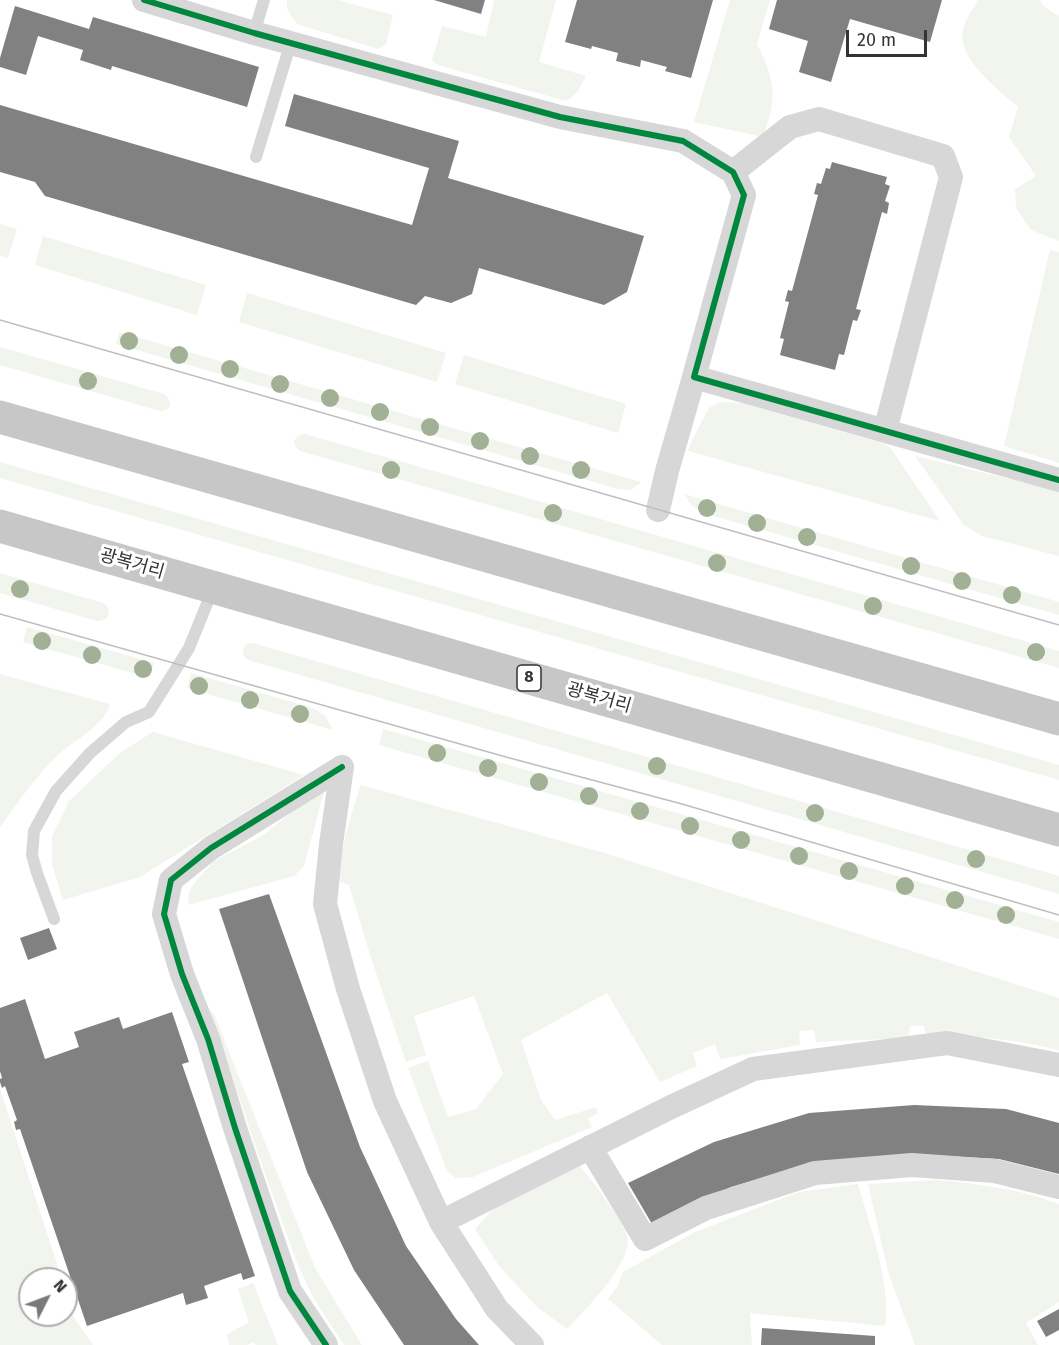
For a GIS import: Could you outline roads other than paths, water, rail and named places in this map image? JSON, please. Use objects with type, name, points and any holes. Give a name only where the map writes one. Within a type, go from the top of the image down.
[{"type":"highway","points":[[0,417],[1059,719]]},
{"type":"highway","name":"광복거리","points":[[0,526],[1059,830]]},
{"type":"street","points":[[144,0],[254,33],[560,117],[683,141],[733,172],[744,195],[658,510]]},
{"type":"street","points":[[733,172],[790,127],[819,119],[943,156],[951,177],[885,431]]},
{"type":"street","points":[[694,377],[1059,480]]},
{"type":"street","points":[[326,1345],[290,1292],[208,1039],[182,974],[164,914],[171,880],[211,848],[342,767],[325,904],[348,989],[386,1101],[441,1222],[497,1310],[532,1345]]},
{"type":"street","points":[[441,1222],[590,1147],[753,1070],[947,1043],[1059,1065]]},
{"type":"street","points":[[590,1147],[645,1239],[706,1208],[815,1173],[912,1166],[995,1171],[1059,1187]]},
{"type":"lane","points":[[254,33],[264,0]]},
{"type":"lane","points":[[256,158],[291,42]]},
{"type":"lane","points":[[54,919],[32,855],[34,831],[56,790],[90,753],[126,722],[149,712],[189,648],[213,587]]},
{"type":"tram line","points":[[0,320],[1059,625]]},
{"type":"tram line","points":[[0,614],[506,757],[682,804],[1059,915]]}]
